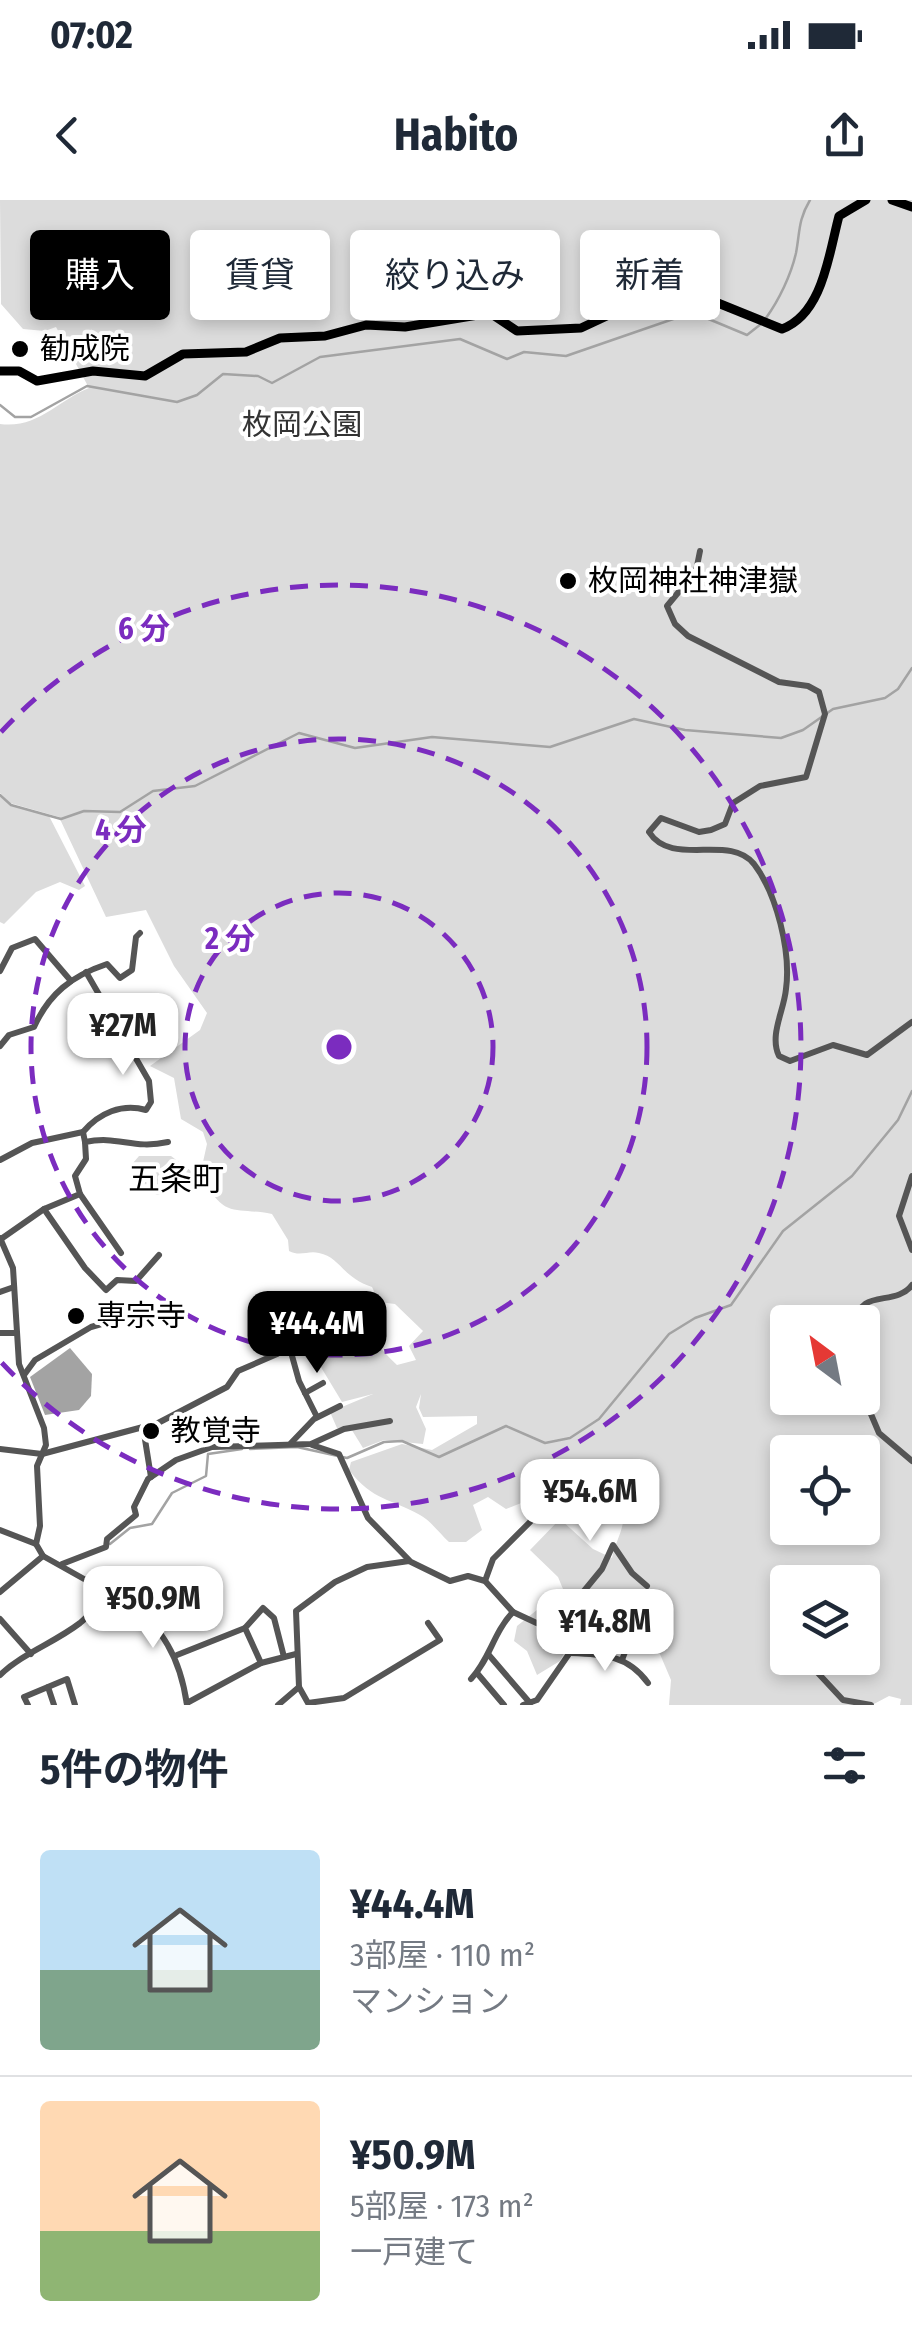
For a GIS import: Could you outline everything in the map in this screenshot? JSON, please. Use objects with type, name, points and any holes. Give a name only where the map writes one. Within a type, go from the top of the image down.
[{"type":"highway","points":[[0,371],[18,371],[36,381],[93,371],[145,376],[183,354],[246,352],[280,338],[326,336],[366,325],[405,327],[490,312],[517,331],[581,328],[626,306],[696,297],[719,301],[788,328],[820,294],[838,216],[866,200]]},
{"type":"highway","points":[[892,200],[912,208]]},
{"type":"street","points":[[700,551],[696,571],[667,606],[675,624],[688,636],[779,682],[812,687],[824,698],[825,714],[806,777],[760,786],[733,803],[727,820],[718,827],[699,832],[661,818],[648,832],[656,841],[695,852],[736,850],[754,864],[774,901],[787,986],[775,1044],[779,1056],[790,1061],[833,1044],[867,1054],[912,1022]]},
{"type":"street","points":[[0,1046],[9,1035],[34,1028],[50,996],[86,972],[106,964],[120,978],[132,970],[140,932]]},
{"type":"street","points":[[0,971],[12,948],[35,939],[71,982]]},
{"type":"street","points":[[0,1160],[32,1143],[83,1132],[100,1116],[129,1105],[146,1110],[152,1102],[149,1081],[86,972]]},
{"type":"street","points":[[83,1132],[86,1158],[75,1176],[80,1194],[121,1253]]},
{"type":"street","points":[[85,1142],[104,1138],[140,1148],[168,1142]]},
{"type":"street","points":[[912,1176],[898,1216],[912,1250]]},
{"type":"street","points":[[80,1194],[44,1209],[1,1238],[13,1268],[15,1333],[23,1376],[44,1428],[46,1445],[37,1466],[36,1544],[43,1556],[109,1593]]},
{"type":"street","points":[[44,1209],[106,1290],[117,1280],[136,1280],[159,1255]]},
{"type":"street","points":[[862,1305],[899,1296],[912,1285]]},
{"type":"street","points":[[0,1292],[14,1287]]},
{"type":"street","points":[[23,1376],[35,1360],[92,1327],[126,1317]]},
{"type":"street","points":[[0,1449],[42,1454],[143,1427],[204,1401],[227,1387],[238,1372],[288,1346],[324,1319]]},
{"type":"street","points":[[1,1334],[15,1333]]},
{"type":"street","points":[[288,1346],[317,1417]]},
{"type":"street","points":[[305,1393],[323,1383]]},
{"type":"street","points":[[290,1444],[317,1417],[340,1406]]},
{"type":"street","points":[[871,1415],[878,1433],[912,1461]]},
{"type":"street","points":[[310,1444],[344,1429],[390,1420]]},
{"type":"street","points":[[143,1427],[151,1478]]},
{"type":"street","points":[[62,1564],[106,1546],[107,1539],[131,1522],[140,1492],[151,1478],[176,1460],[212,1447],[310,1444],[339,1454],[368,1518],[410,1561],[450,1581],[468,1576],[485,1581],[512,1612],[543,1626],[571,1654]]},
{"type":"street","points":[[485,1581],[493,1558],[577,1474]]},
{"type":"street","points":[[0,1530],[28,1545],[36,1544]]},
{"type":"street","points":[[543,1626],[579,1597],[602,1569],[614,1545],[632,1573],[647,1586]]},
{"type":"street","points":[[0,1575],[3,1589],[43,1556]]},
{"type":"street","points":[[410,1561],[357,1570],[304,1602],[294,1617],[299,1687],[308,1703],[344,1698],[433,1646],[440,1636],[428,1623]]},
{"type":"street","points":[[0,1676],[18,1658],[80,1623],[109,1593],[124,1589],[161,1630],[177,1655],[187,1704],[261,1663],[296,1654]]},
{"type":"street","points":[[177,1655],[244,1628],[267,1608],[284,1657]]},
{"type":"street","points":[[504,1705],[474,1676],[488,1654],[496,1630],[512,1612]]},
{"type":"street","points":[[0,1619],[31,1654]]},
{"type":"street","points":[[244,1628],[261,1663]]},
{"type":"street","points":[[622,1660],[634,1628]]},
{"type":"street","points":[[488,1654],[527,1704],[571,1654],[598,1652],[622,1660],[648,1683]]},
{"type":"street","points":[[820,1675],[843,1700],[872,1705]]},
{"type":"street","points":[[28,1705],[24,1697],[66,1679],[75,1705]]},
{"type":"street","points":[[48,1687],[54,1705]]},
{"type":"street","points":[[278,1705],[299,1687]]},
{"type":"green space","name":"枚岡公園","points":[[0,200],[912,200],[912,1705],[900,1705],[901,1699],[889,1696],[872,1705],[669,1705],[671,1680],[651,1633],[622,1622],[568,1620],[558,1606],[535,1626],[565,1651],[560,1661],[537,1675],[527,1651],[514,1641],[517,1626],[563,1589],[558,1577],[530,1550],[560,1519],[593,1549],[612,1558],[623,1523],[620,1503],[581,1506],[576,1500],[589,1476],[571,1471],[539,1496],[506,1509],[488,1497],[473,1505],[482,1530],[466,1542],[449,1542],[424,1518],[374,1493],[349,1470],[351,1462],[402,1444],[432,1450],[477,1424],[477,1416],[423,1417],[419,1408],[421,1394],[416,1407],[426,1429],[423,1444],[384,1440],[363,1448],[350,1427],[337,1428],[330,1412],[373,1394],[342,1402],[307,1344],[343,1308],[364,1305],[371,1310],[375,1340],[397,1365],[416,1360],[409,1346],[423,1331],[395,1304],[379,1302],[372,1287],[326,1255],[289,1251],[288,1240],[272,1214],[226,1207],[206,1182],[157,1195],[141,1185],[133,1163],[139,1156],[171,1156],[191,1171],[203,1162],[207,1144],[203,1132],[181,1119],[174,1078],[150,1066],[200,1030],[207,1013],[174,966],[146,910],[106,917],[59,817],[10,803],[0,793],[0,424],[37,418],[89,388],[56,327],[45,331],[23,329],[1,304]]},
{"type":"green space","points":[[0,796],[13,806],[49,816],[85,886],[79,890],[60,882],[36,892],[4,924],[0,922]]},
{"type":"shaded area","points":[[70,1348],[92,1374],[91,1396],[79,1410],[45,1415],[30,1377]]},
{"type":"waterway","points":[[766,318],[791,270],[801,220],[810,200]]},
{"type":"waterway","points":[[0,405],[15,417],[31,417],[87,386],[177,402],[197,395],[223,374],[258,376],[272,383],[320,357],[460,339],[507,359],[524,352],[566,356],[679,317],[699,315],[747,335],[761,324]]},
{"type":"waterway","points":[[0,795],[11,805],[61,819],[84,811],[120,812],[153,791],[195,786],[299,733],[355,748],[432,737],[550,747],[634,719],[685,730],[781,738],[803,730],[833,709],[885,698],[898,689],[912,668]]},
{"type":"waterway","points":[[250,1449],[297,1447],[347,1458],[384,1442],[402,1441],[439,1457],[506,1426],[545,1443],[570,1438],[599,1419],[669,1334],[695,1318],[731,1305],[783,1231],[852,1176],[898,1120],[912,1091]]},
{"type":"waterway","points":[[110,1544],[130,1528],[152,1524],[172,1493],[206,1476],[208,1454],[242,1449]]},
{"type":"place","name":"勧成院","points":[[20,349]]},
{"type":"place","name":"枚岡神社神津嶽","points":[[568,581]]},
{"type":"place","name":"専宗寺","points":[[76,1316]]},
{"type":"place","name":"教覚寺","points":[[151,1431]]},
{"type":"district","name":"五条町","points":[[176,1179]]}]
